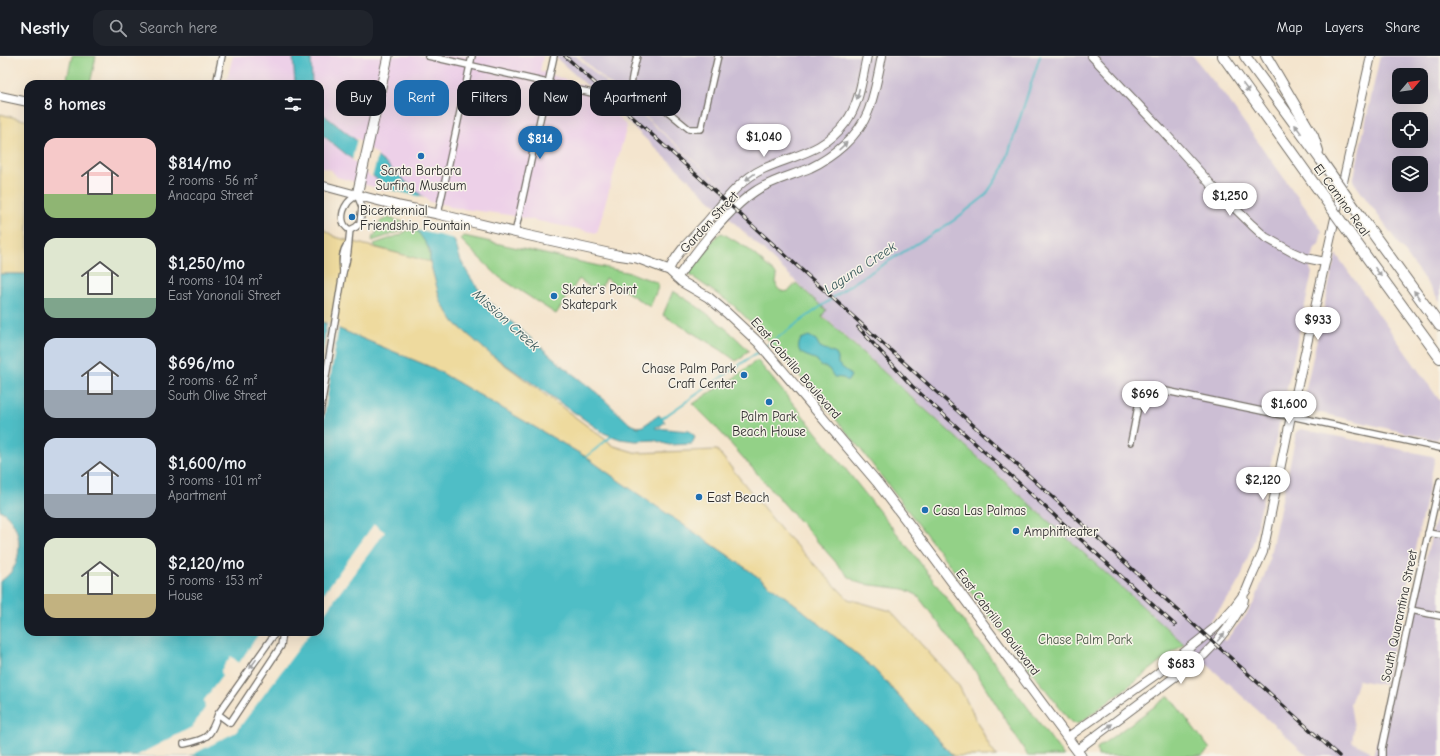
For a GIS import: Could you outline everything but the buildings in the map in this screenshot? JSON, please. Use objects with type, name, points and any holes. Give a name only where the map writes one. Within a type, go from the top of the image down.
[{"type":"highway","name":"El Camino Real","points":[[1223,56],[1440,358]]},
{"type":"highway","name":"El Camino Real","points":[[1245,56],[1440,326]]},
{"type":"highway","points":[[1266,56],[1313,136],[1321,160]]},
{"type":"main road","points":[[357,195],[388,56]]},
{"type":"main road","name":"East Cabrillo Boulevard","points":[[357,195],[515,233],[637,258],[669,270],[677,278],[708,298],[727,313],[759,343],[898,509],[1079,753]]},
{"type":"street","points":[[217,80],[222,56]]},
{"type":"street","points":[[428,56],[532,80]]},
{"type":"street","points":[[437,214],[472,56]]},
{"type":"street","points":[[549,80],[554,56]]},
{"type":"street","points":[[637,56],[631,85],[634,97],[640,101],[660,105],[689,129],[701,130],[718,56]]},
{"type":"street","name":"Garden Street","points":[[669,270],[674,258],[733,192],[747,179],[763,169],[812,151],[836,134],[852,112],[857,100],[867,56]]},
{"type":"street","name":"Garden Street","points":[[677,278],[692,256],[721,223],[753,193],[771,183],[820,162],[843,146],[852,137],[868,112],[876,87],[882,56]]},
{"type":"street","points":[[1092,56],[1215,189],[1265,237],[1306,258],[1325,262]]},
{"type":"street","points":[[1068,737],[1189,650],[1216,627],[1234,607],[1246,590],[1263,552],[1291,416],[1371,56]]},
{"type":"street","points":[[0,96],[24,101]]},
{"type":"street","points":[[515,233],[541,116]]},
{"type":"street","points":[[324,186],[357,195]]},
{"type":"street","points":[[350,230],[344,225],[342,219],[347,203],[357,195]]},
{"type":"street","points":[[350,230],[360,224],[362,207],[357,195]]},
{"type":"street","points":[[324,388],[343,272],[349,252],[348,244],[350,230]]},
{"type":"street","points":[[1131,442],[1142,386],[1440,448]]},
{"type":"street","name":"South Quarantina Street","points":[[1382,756],[1382,748],[1411,610],[1440,480]]},
{"type":"street","points":[[1428,533],[1440,535]]},
{"type":"street","points":[[1079,753],[1215,644],[1229,628],[1243,604],[1246,590]]},
{"type":"street","points":[[1411,610],[1440,616]]},
{"type":"street","points":[[184,744],[202,740],[212,729],[218,714],[273,636]]},
{"type":"street","points":[[218,714],[230,723],[281,646],[282,636]]},
{"type":"shaded area","points":[[233,56],[543,56],[540,71],[566,80],[529,80],[529,116],[582,116],[582,85],[590,92],[590,116],[616,116],[627,126],[597,233],[509,215],[450,207],[337,177],[331,170],[324,168],[324,80],[227,80]]},
{"type":"shaded area","points":[[554,56],[576,56],[603,80],[590,80],[590,88]]},
{"type":"shaded area","points":[[579,56],[1193,56],[1225,96],[1322,231],[1319,245],[1315,248],[1310,268],[1312,273],[1254,540],[1241,577],[1232,593],[1207,625],[1225,641],[1244,618],[1255,601],[1267,568],[1297,431],[1301,429],[1432,456],[1435,458],[1385,685],[1358,680],[1350,704],[1354,728],[1352,742],[1370,751],[1369,756],[1308,756],[822,315],[826,310],[621,116],[643,116],[751,212],[645,116],[681,116],[681,80],[605,80]]},
{"type":"shaded area","points":[[1380,56],[1440,56],[1440,301],[1353,181]]},
{"type":"shaded area","points":[[1336,254],[1440,401],[1440,436],[1437,440],[1304,409],[1302,406]]},
{"type":"shaded area","points":[[1440,504],[1440,756],[1373,756]]},
{"type":"green space","points":[[72,56],[96,56],[91,80],[67,80]]},
{"type":"green space","points":[[388,218],[403,222],[406,225],[402,231],[372,241],[373,235],[375,236],[377,229],[380,230],[381,228],[379,222]]},
{"type":"green space","points":[[414,229],[421,235],[426,243],[430,262],[375,247],[374,244]]},
{"type":"green space","name":"Chase Palm Park","points":[[722,233],[747,248],[776,274],[777,288],[785,292],[790,290],[796,283],[826,310],[822,316],[1184,644],[1080,723],[1076,724],[1070,721],[858,446],[783,356],[733,305],[690,275],[691,265],[718,235]]},
{"type":"green space","points":[[464,236],[630,273],[656,282],[659,285],[650,307],[605,278],[602,286],[591,288],[579,279],[556,314],[499,277],[463,242],[461,238]]},
{"type":"green space","points":[[673,291],[713,318],[749,351],[736,361],[721,350],[663,315]]},
{"type":"green space","points":[[757,360],[915,556],[1064,756],[1028,756],[978,675],[917,595],[904,589],[856,582],[848,576],[715,426],[693,404],[734,378]]},
{"type":"green space","points":[[1169,696],[1210,749],[1202,756],[1098,756],[1097,748]]},
{"type":"sand","points":[[0,114],[24,120],[24,274],[0,274]]},
{"type":"sand","name":"East Beach","points":[[324,230],[335,237],[430,262],[441,302],[455,323],[489,353],[614,446],[637,453],[717,450],[783,532],[848,599],[891,611],[959,686],[991,749],[997,756],[953,756],[873,668],[795,604],[729,556],[586,457],[433,368],[324,323]]},
{"type":"water","points":[[293,56],[311,56],[312,80],[295,80]]},
{"type":"water","name":"Mission Creek","points":[[324,115],[385,163],[425,199],[454,240],[461,261],[469,275],[488,300],[499,311],[565,368],[597,393],[630,424],[638,427],[643,426],[659,415],[665,422],[655,428],[689,431],[695,437],[692,444],[669,445],[654,440],[636,441],[620,439],[604,433],[489,353],[455,323],[441,302],[430,262],[430,251],[389,189],[324,136]]},
{"type":"water","points":[[0,274],[24,274],[24,636],[324,636],[324,323],[433,368],[586,457],[729,556],[795,604],[873,668],[953,756],[0,756],[0,582],[13,569],[19,545],[16,528],[7,515],[0,510]]},
{"type":"water","points":[[809,336],[816,340],[820,347],[836,354],[838,364],[851,376],[848,381],[843,378],[834,377],[829,369],[820,365],[817,360],[802,354],[799,344],[801,339]]},
{"type":"pier","points":[[357,138],[378,155],[372,178],[352,160]]},
{"type":"pier","points":[[387,189],[426,198],[455,239],[416,230]]},
{"type":"pier","points":[[327,322],[339,326],[324,416],[324,341]]},
{"type":"pier","points":[[374,524],[385,532],[324,614],[324,593]]},
{"type":"pier","points":[[257,636],[308,636],[236,732],[190,756],[136,756],[192,727],[205,708],[204,700],[222,676],[221,670],[231,656],[239,663]]},
{"type":"waterway","name":"Laguna Creek","points":[[766,346],[852,284],[953,221],[985,196],[1004,167],[1040,56]]},
{"type":"waterway","name":"Laguna Creek","points":[[661,419],[761,350]]},
{"type":"waterway","points":[[586,457],[613,435]]},
{"type":"railway","points":[[565,56],[1339,756]]},
{"type":"railway","points":[[858,327],[912,386],[1175,625]]},
{"type":"place","name":"Santa Barbara Surfing Museum","points":[[421,156]]},
{"type":"place","name":"Bicentennial Friendship Fountain","points":[[352,217]]},
{"type":"place","name":"Skater's Point Skatepark","points":[[554,296]]},
{"type":"place","name":"Chase Palm Park Craft Center","points":[[744,375]]},
{"type":"place","name":"Palm Park Beach House","points":[[769,402]]},
{"type":"place","name":"East Beach","points":[[699,497]]},
{"type":"place","name":"Casa Las Palmas","points":[[925,510]]},
{"type":"place","name":"Amphitheater","points":[[1016,531]]}]
